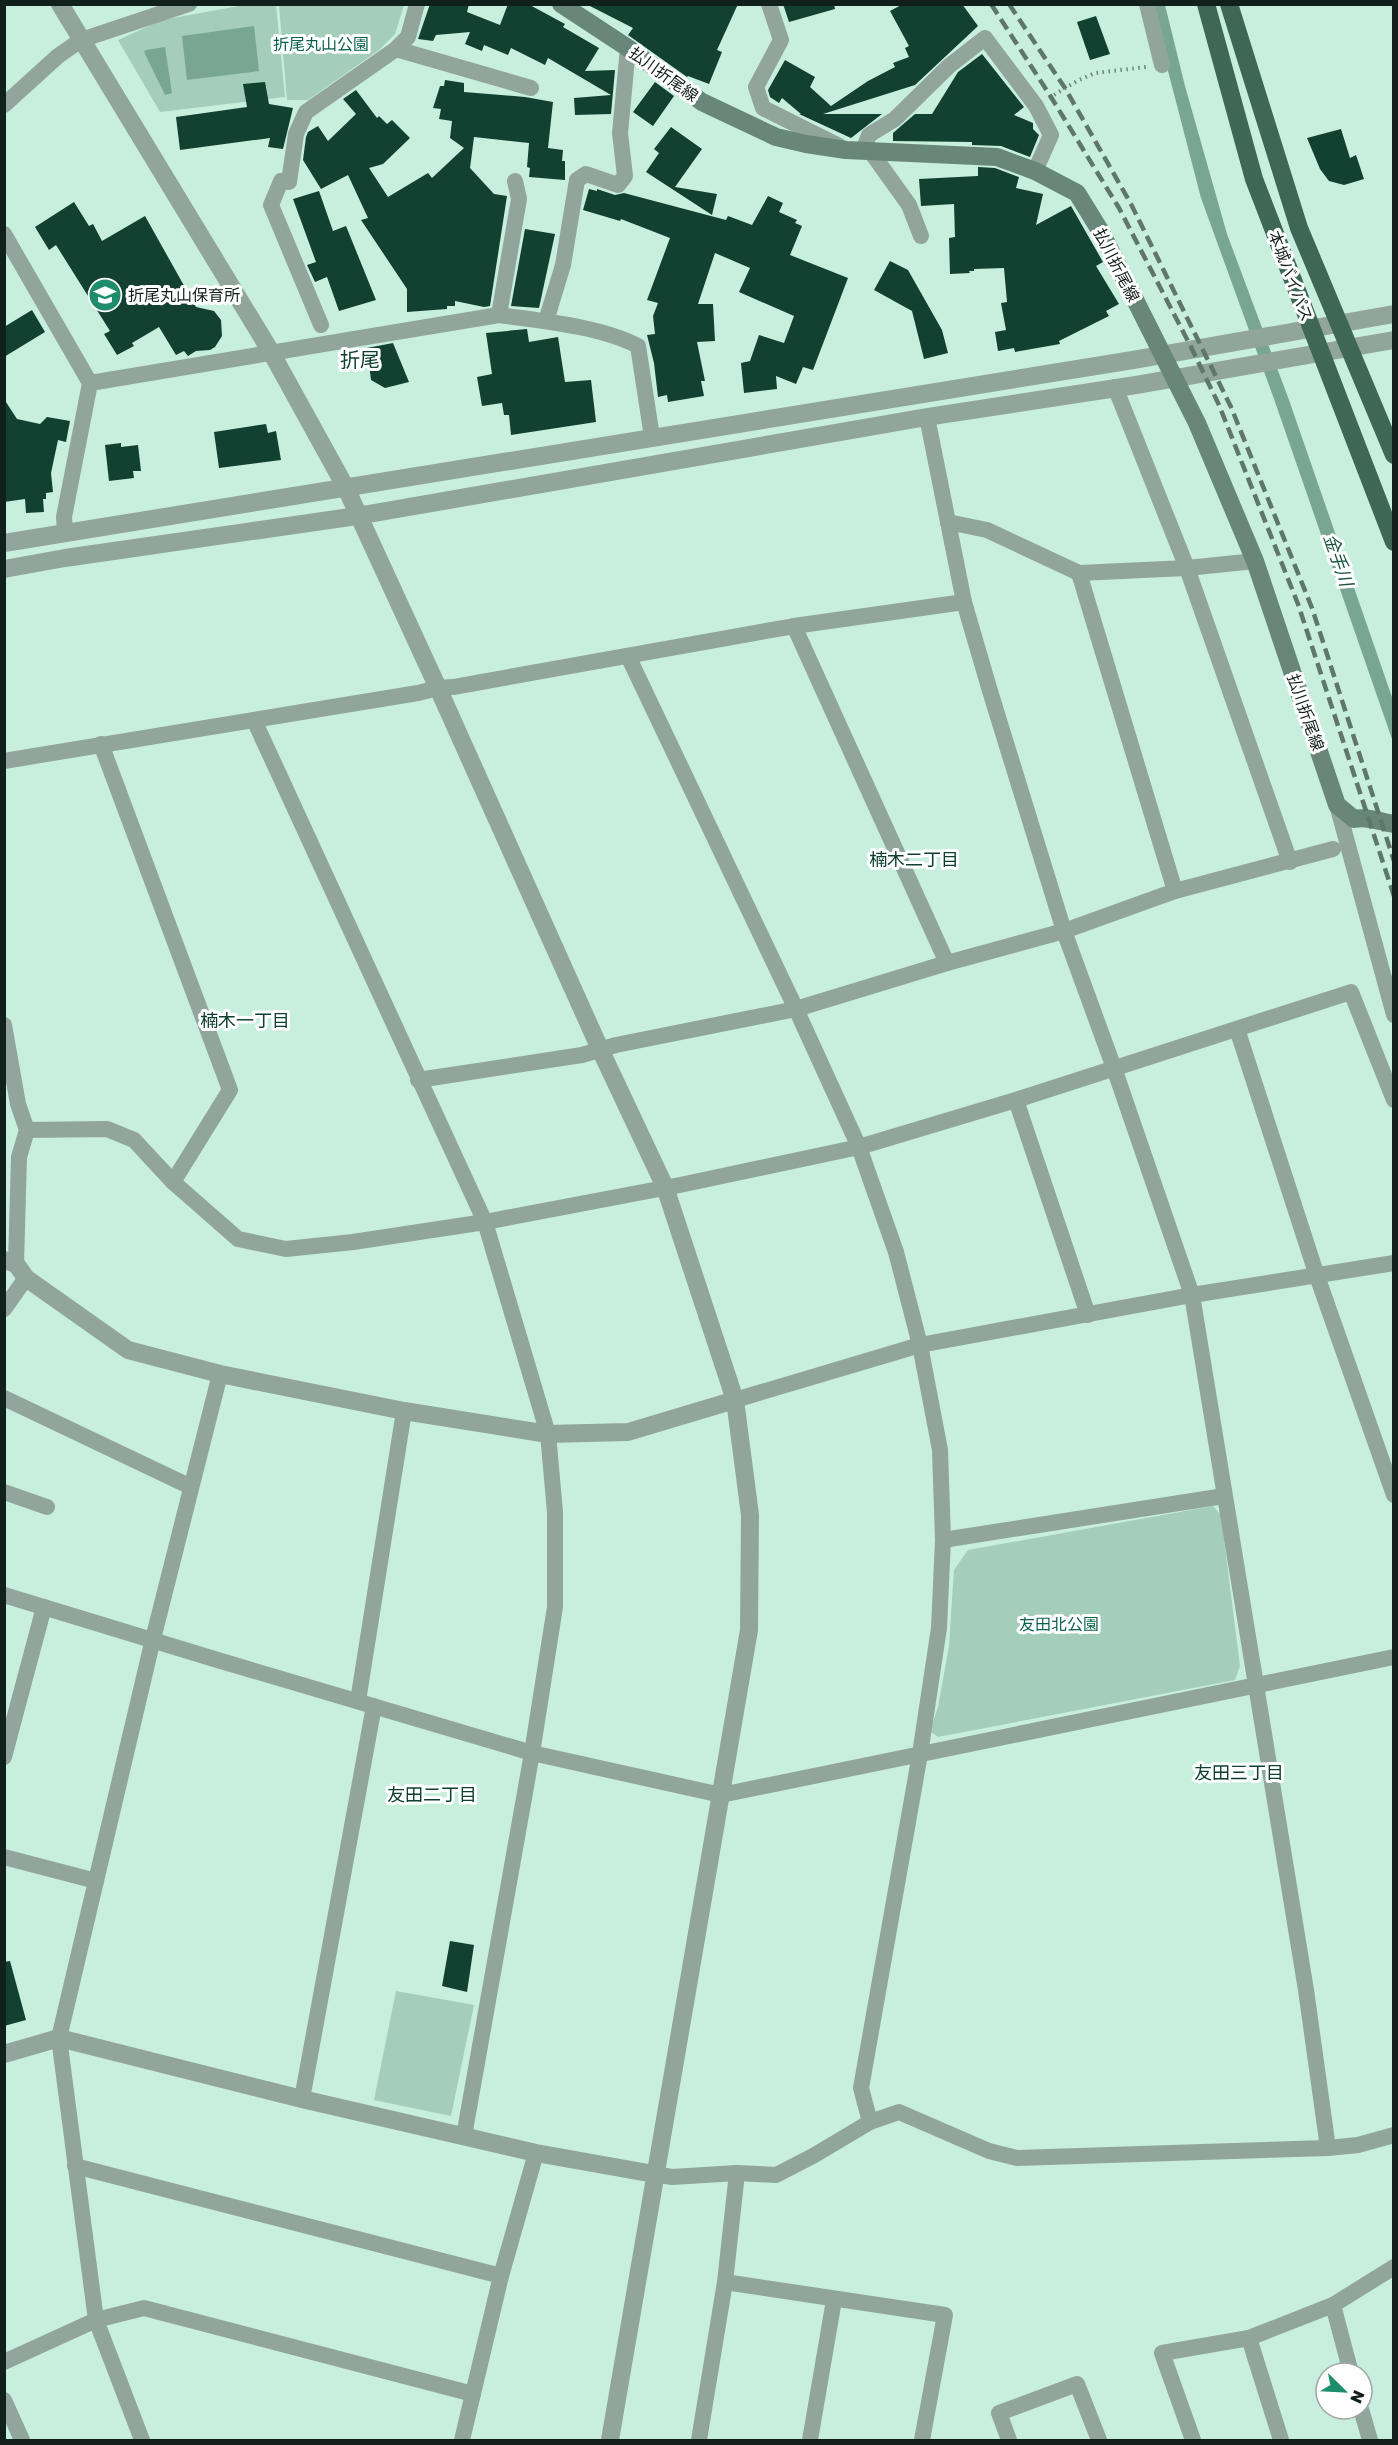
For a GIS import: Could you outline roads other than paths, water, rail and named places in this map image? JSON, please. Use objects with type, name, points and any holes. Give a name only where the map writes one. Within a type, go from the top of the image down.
[{"type":"highway","name":"本城バイパス","points":[[1206,4],[1254,179],[1394,542]]},
{"type":"highway","name":"本城バイパス","points":[[1229,4],[1299,228],[1394,455]]},
{"type":"main road","name":"払川折尾線","points":[[561,4],[628,48],[702,102],[776,136],[806,144],[860,151],[997,157],[1035,171],[1077,193],[1101,232],[1197,423],[1255,561],[1337,805]]},
{"type":"main road","points":[[1337,805],[1354,819],[1367,817],[1394,824]]},
{"type":"street","points":[[60,4],[271,352],[346,489],[600,1049],[665,1186],[735,1400],[750,1515],[749,1630],[610,2440]]},
{"type":"street","points":[[4,105],[58,56],[81,40],[189,4]]},
{"type":"street","points":[[321,325],[271,205],[281,181],[289,182],[296,134],[306,112],[396,49],[408,37],[417,4]]},
{"type":"street","points":[[769,4],[781,40],[756,87],[763,108],[860,151],[909,205],[921,236]]},
{"type":"street","points":[[1147,4],[1162,65]]},
{"type":"street","points":[[860,151],[869,135],[895,119],[949,66],[985,38],[1036,106],[1051,135],[1035,171]]},
{"type":"street","points":[[546,321],[563,265],[577,180],[586,174],[618,185],[625,176],[620,133],[628,48]]},
{"type":"street","points":[[396,49],[531,88]]},
{"type":"street","points":[[499,315],[519,200],[515,181]]},
{"type":"street","points":[[4,234],[90,383],[63,517],[65,532]]},
{"type":"street","points":[[90,383],[499,315],[546,321],[624,338],[638,346],[652,437]]},
{"type":"street","points":[[4,543],[1133,360],[1387,315]]},
{"type":"street","points":[[4,569],[65,558],[357,516],[927,417],[1136,385],[1392,340]]},
{"type":"street","points":[[1115,387],[1187,568],[1290,862]]},
{"type":"street","points":[[927,417],[964,602],[1064,931],[1192,1295],[1306,1990],[1328,2148]]},
{"type":"street","points":[[948,522],[987,530],[1079,573],[1187,568],[1255,561]]},
{"type":"street","points":[[1079,573],[1175,891]]},
{"type":"street","points":[[4,761],[418,693],[795,626],[964,602]]},
{"type":"street","points":[[795,626],[947,963]]},
{"type":"street","points":[[628,656],[859,1147],[896,1252],[920,1345],[940,1450],[943,1540],[939,1628],[920,1754],[861,2088],[870,2122]]},
{"type":"street","points":[[254,720],[485,1222],[548,1434],[555,1512],[555,1607],[532,1752],[464,2136]]},
{"type":"street","points":[[101,744],[230,1090],[173,1182]]},
{"type":"street","points":[[1337,805],[1394,1015]]},
{"type":"street","points":[[418,1080],[582,1055],[600,1049],[796,1009],[947,963],[1064,931],[1175,891],[1333,849]]},
{"type":"street","points":[[27,1130],[107,1128],[134,1140],[173,1182],[238,1239],[286,1250],[485,1222],[859,1147],[1016,1100],[1350,993],[1394,1100]]},
{"type":"street","points":[[4,1025],[11,1105],[27,1130],[19,1157],[16,1267],[4,1310]]},
{"type":"street","points":[[1238,1029],[1317,1275],[1394,1495]]},
{"type":"street","points":[[1016,1100],[1088,1315]]},
{"type":"street","points":[[16,1267],[128,1350],[220,1374],[404,1411],[548,1434],[628,1432],[920,1345],[1192,1295],[1394,1263]]},
{"type":"street","points":[[142,2440],[96,2320],[59,2038],[153,1639],[220,1374]]},
{"type":"street","points":[[4,1398],[191,1487]]},
{"type":"street","points":[[302,2099],[366,1704],[404,1411]]},
{"type":"street","points":[[4,1492],[47,1507]]},
{"type":"street","points":[[943,1540],[1224,1496]]},
{"type":"street","points":[[4,1595],[532,1752],[721,1795],[1394,1657]]},
{"type":"street","points":[[4,1756],[44,1607]]},
{"type":"street","points":[[4,1857],[96,1881]]},
{"type":"street","points":[[4,2054],[59,2038],[302,2099],[536,2153],[672,2177],[736,2173],[776,2175],[870,2122],[899,2112],[989,2151],[1017,2158],[1328,2148],[1358,2145],[1394,2135]]},
{"type":"street","points":[[462,2440],[501,2276],[536,2153]]},
{"type":"street","points":[[75,2166],[501,2276]]},
{"type":"street","points":[[699,2440],[725,2282],[736,2173]]},
{"type":"street","points":[[1193,2440],[1162,2353],[1249,2338],[1333,2305],[1394,2267]]},
{"type":"street","points":[[725,2282],[945,2315],[922,2440]]},
{"type":"street","points":[[810,2440],[834,2300]]},
{"type":"street","points":[[1333,2305],[1348,2361]]},
{"type":"street","points":[[4,2362],[96,2320],[144,2308],[473,2394]]},
{"type":"street","points":[[1249,2338],[1281,2440]]},
{"type":"street","points":[[1008,2440],[999,2413],[1077,2384],[1099,2440]]},
{"type":"street","points":[[4,2400],[22,2440]]},
{"type":"street","points":[[1364,2421],[1370,2440]]},
{"type":"water","name":"金手川","points":[[1154,5],[1165,5],[1185,86],[1227,234],[1289,400],[1393,700],[1393,742],[1274,399],[1201,198],[1168,71]]},
{"type":"water","points":[[254,26],[259,71],[187,80],[182,36]]},
{"type":"water","points":[[165,47],[172,93],[165,95],[144,52]]},
{"type":"railway","points":[[991,4],[1119,208],[1219,405],[1298,604],[1394,896]]},
{"type":"railway","points":[[1009,4],[1065,88],[1131,204],[1231,407],[1312,608],[1394,861]]},
{"type":"place","name":"折尾丸山保育所","points":[[105,295]]},
{"type":"district","name":"折尾","points":[[360,360]]},
{"type":"district","name":"楠木二丁目","points":[[914,860]]},
{"type":"district","name":"楠木一丁目","points":[[245,1021]]},
{"type":"district","name":"友田三丁目","points":[[1239,1773]]},
{"type":"district","name":"友田二丁目","points":[[432,1795]]},
{"type":"park label","name":"折尾丸山公園","points":[[321,44]]},
{"type":"park label","name":"友田北公園","points":[[1059,1624]]}]
